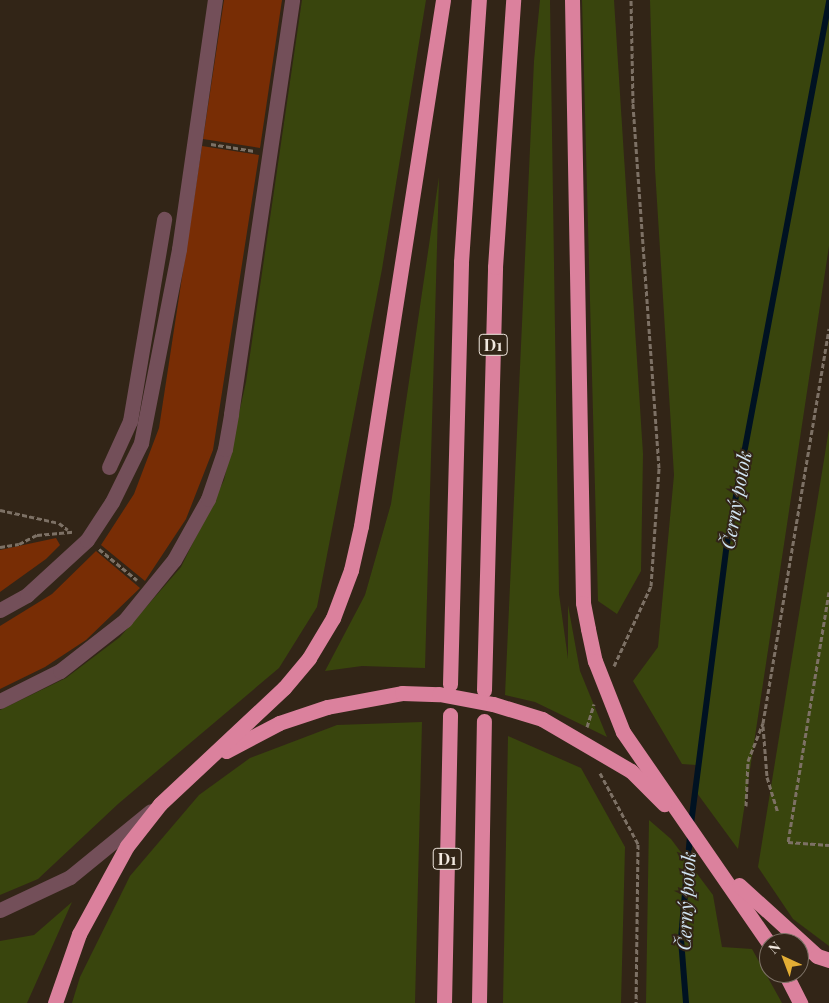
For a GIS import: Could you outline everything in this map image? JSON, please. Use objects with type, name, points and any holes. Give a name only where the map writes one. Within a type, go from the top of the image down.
[{"type":"highway","points":[[55,1003],[79,934],[100,889],[160,804],[284,688],[309,658],[333,618],[351,570],[443,0]]},
{"type":"highway","name":"D1","points":[[450,684],[461,253],[479,0]]},
{"type":"highway","name":"D1","points":[[484,690],[495,267],[513,0]]},
{"type":"highway","points":[[572,0],[583,603],[595,662],[623,732],[708,853]]},
{"type":"highway","points":[[198,770],[248,738],[327,707],[402,693],[440,694],[542,719],[630,771],[708,853],[754,909],[818,956],[829,960]]},
{"type":"highway","name":"D1","points":[[444,1003],[450,715]]},
{"type":"highway","name":"D1","points":[[478,1003],[484,721]]},
{"type":"highway","points":[[754,909],[764,933]]},
{"type":"highway","points":[[790,983],[800,1003]]},
{"type":"street","points":[[0,610],[27,595],[87,540],[112,502],[141,443],[179,249],[215,0]]},
{"type":"street","points":[[0,702],[60,671],[95,646],[151,592],[208,499],[225,449],[271,153],[292,0]]},
{"type":"street","points":[[109,467],[130,421],[164,219]]},
{"type":"street","points":[[0,910],[70,877],[160,804]]},
{"type":"path","points":[[611,672],[651,586],[659,468],[634,103],[631,0]]},
{"type":"path","points":[[195,141],[271,153]]},
{"type":"path","points":[[746,806],[748,761],[763,723],[829,328]]},
{"type":"path","points":[[0,510],[59,523],[87,540],[151,592]]},
{"type":"path","points":[[0,547],[68,530]]},
{"type":"path","points":[[829,592],[788,842],[829,845]]},
{"type":"path","points":[[586,730],[598,697]]},
{"type":"path","points":[[763,723],[767,777],[778,812]]},
{"type":"path","points":[[595,764],[638,844],[636,1003]]},
{"type":"green space","points":[[302,0],[426,0],[382,269],[317,607],[279,668],[118,804],[38,879],[0,895],[0,710],[66,678],[120,637],[181,567],[224,480],[246,382]]},
{"type":"green space","points":[[540,0],[550,0],[559,594],[568,659],[568,605],[580,671],[607,737],[535,702],[505,695],[534,61]]},
{"type":"green space","points":[[582,0],[614,0],[643,454],[641,571],[617,614],[598,601]]},
{"type":"green space","points":[[650,0],[829,0],[829,246],[738,849],[694,789],[696,765],[682,764],[633,681],[658,647],[674,475],[655,169]]},
{"type":"green space","points":[[439,177],[425,668],[362,666],[325,671],[365,595],[391,504]]},
{"type":"green space","points":[[829,429],[829,946],[793,919],[758,867]]},
{"type":"green space","points":[[422,722],[415,1003],[72,1003],[80,977],[130,876],[199,795],[250,758],[337,725]]},
{"type":"green space","points":[[508,736],[581,768],[625,847],[621,1003],[503,1003]]},
{"type":"green space","points":[[649,820],[671,839],[713,895],[722,947],[752,949],[759,962],[759,983],[771,983],[782,1003],[646,1003]]},
{"type":"green space","points":[[72,902],[27,1003],[0,1003],[0,941],[34,935]]},
{"type":"building","points":[[224,0],[282,0],[260,148],[203,139]]},
{"type":"building","points":[[202,146],[259,155],[213,450],[186,519],[145,581],[101,545],[134,494],[159,428]]},
{"type":"building","points":[[56,538],[60,545],[46,559],[0,592],[0,550]]},
{"type":"building","points":[[96,551],[140,588],[86,640],[45,667],[0,689],[0,626],[52,594]]},
{"type":"waterway","name":"Černý potok","points":[[691,824],[727,544],[829,2]]},
{"type":"waterway","name":"Černý potok","points":[[686,1003],[681,939],[690,836]]}]
